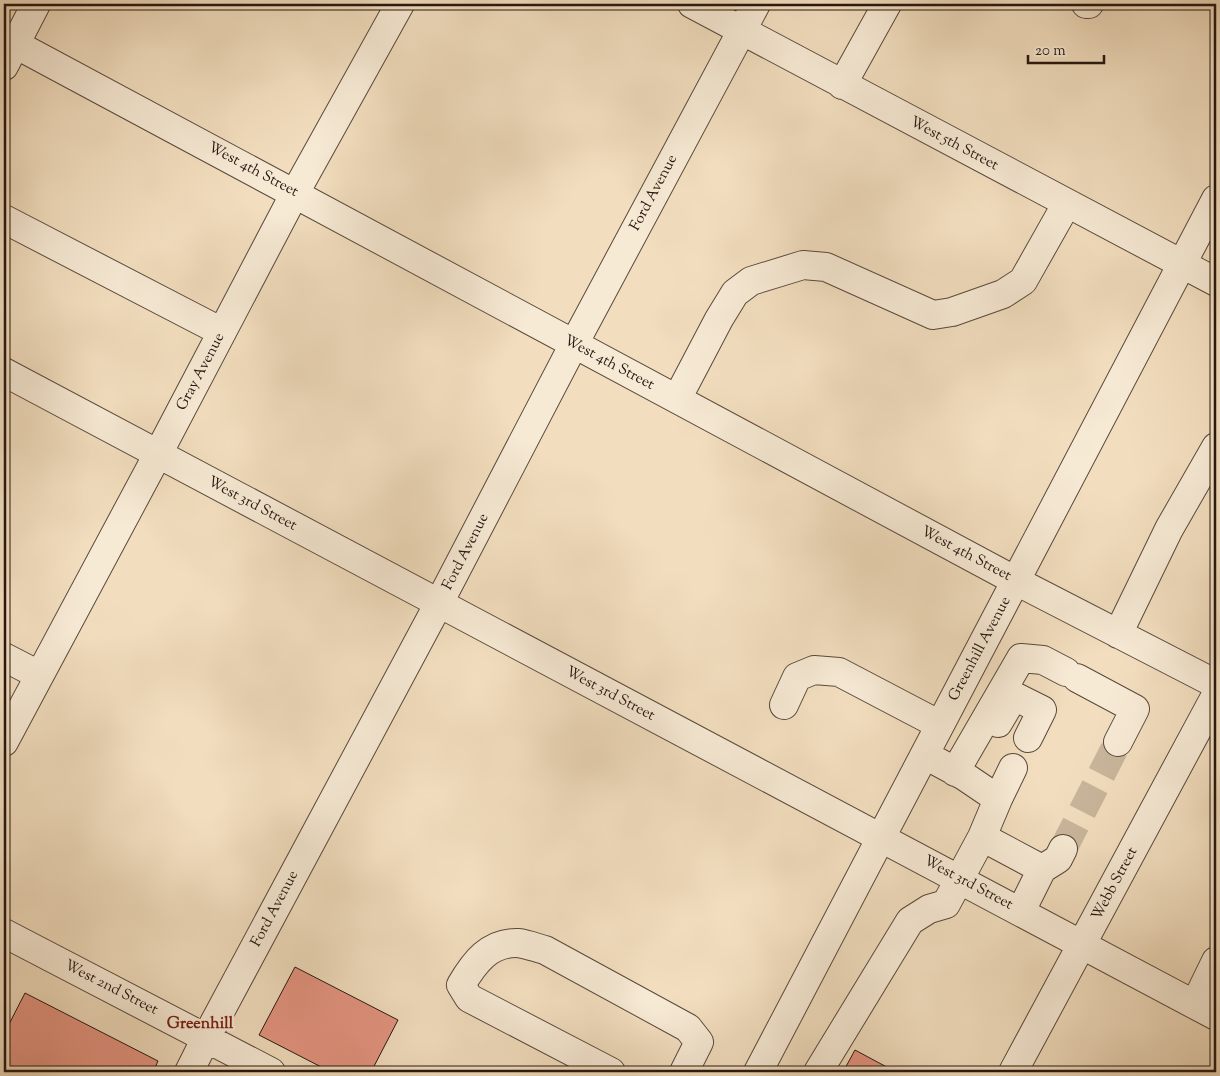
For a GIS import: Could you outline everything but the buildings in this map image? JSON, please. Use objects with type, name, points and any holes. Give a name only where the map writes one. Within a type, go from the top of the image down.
[{"type":"street","points":[[8,49],[36,4]]},
{"type":"street","name":"Gray Avenue","points":[[4,742],[295,193],[400,4]]},
{"type":"street","name":"West 5th Street","points":[[692,4],[1216,282]]},
{"type":"street","name":"Ford Avenue","points":[[189,1072],[756,4]]},
{"type":"street","points":[[842,85],[887,4]]},
{"type":"street","name":"West 4th Street","points":[[8,49],[295,193],[1016,581],[1216,684]]},
{"type":"street","name":"Greenhill Avenue","points":[[758,1072],[1216,200]]},
{"type":"street","points":[[677,399],[719,319],[735,293],[750,281],[803,265],[826,267],[933,316],[952,312],[1003,294],[1023,280],[1067,203]]},
{"type":"street","points":[[4,219],[222,332]]},
{"type":"street","name":"West 3rd Street","points":[[4,372],[1205,1010]]},
{"type":"street","points":[[1118,634],[1169,529],[1216,447]]},
{"type":"street","points":[[4,657],[38,675]]},
{"type":"street","points":[[955,772],[1021,658],[1043,660],[1135,709],[1118,742]]},
{"type":"street","points":[[784,705],[797,677],[814,670],[839,672],[940,725]]},
{"type":"street","name":"Webb Street","points":[[1013,1072],[1216,695]]},
{"type":"street","points":[[969,749],[986,742],[1014,696],[1042,710],[1028,738]]},
{"type":"street","points":[[925,755],[998,799]]},
{"type":"street","points":[[818,1072],[910,921],[929,909],[946,904],[982,837],[1013,768]]},
{"type":"street","points":[[982,837],[1042,869]]},
{"type":"street","points":[[1021,911],[1042,869],[1058,859],[1063,848]]},
{"type":"street","name":"West 2nd Street","points":[[4,933],[271,1072]]},
{"type":"street","points":[[611,1072],[469,998],[461,985],[471,969],[486,952],[504,944],[520,943],[545,950],[688,1028],[699,1042],[684,1072]]},
{"type":"street","points":[[1205,1010],[1216,961]]},
{"type":"tunnel","points":[[1063,849],[1118,742]]},
{"type":"district","name":"Greenhill","points":[[200,1024]]}]
